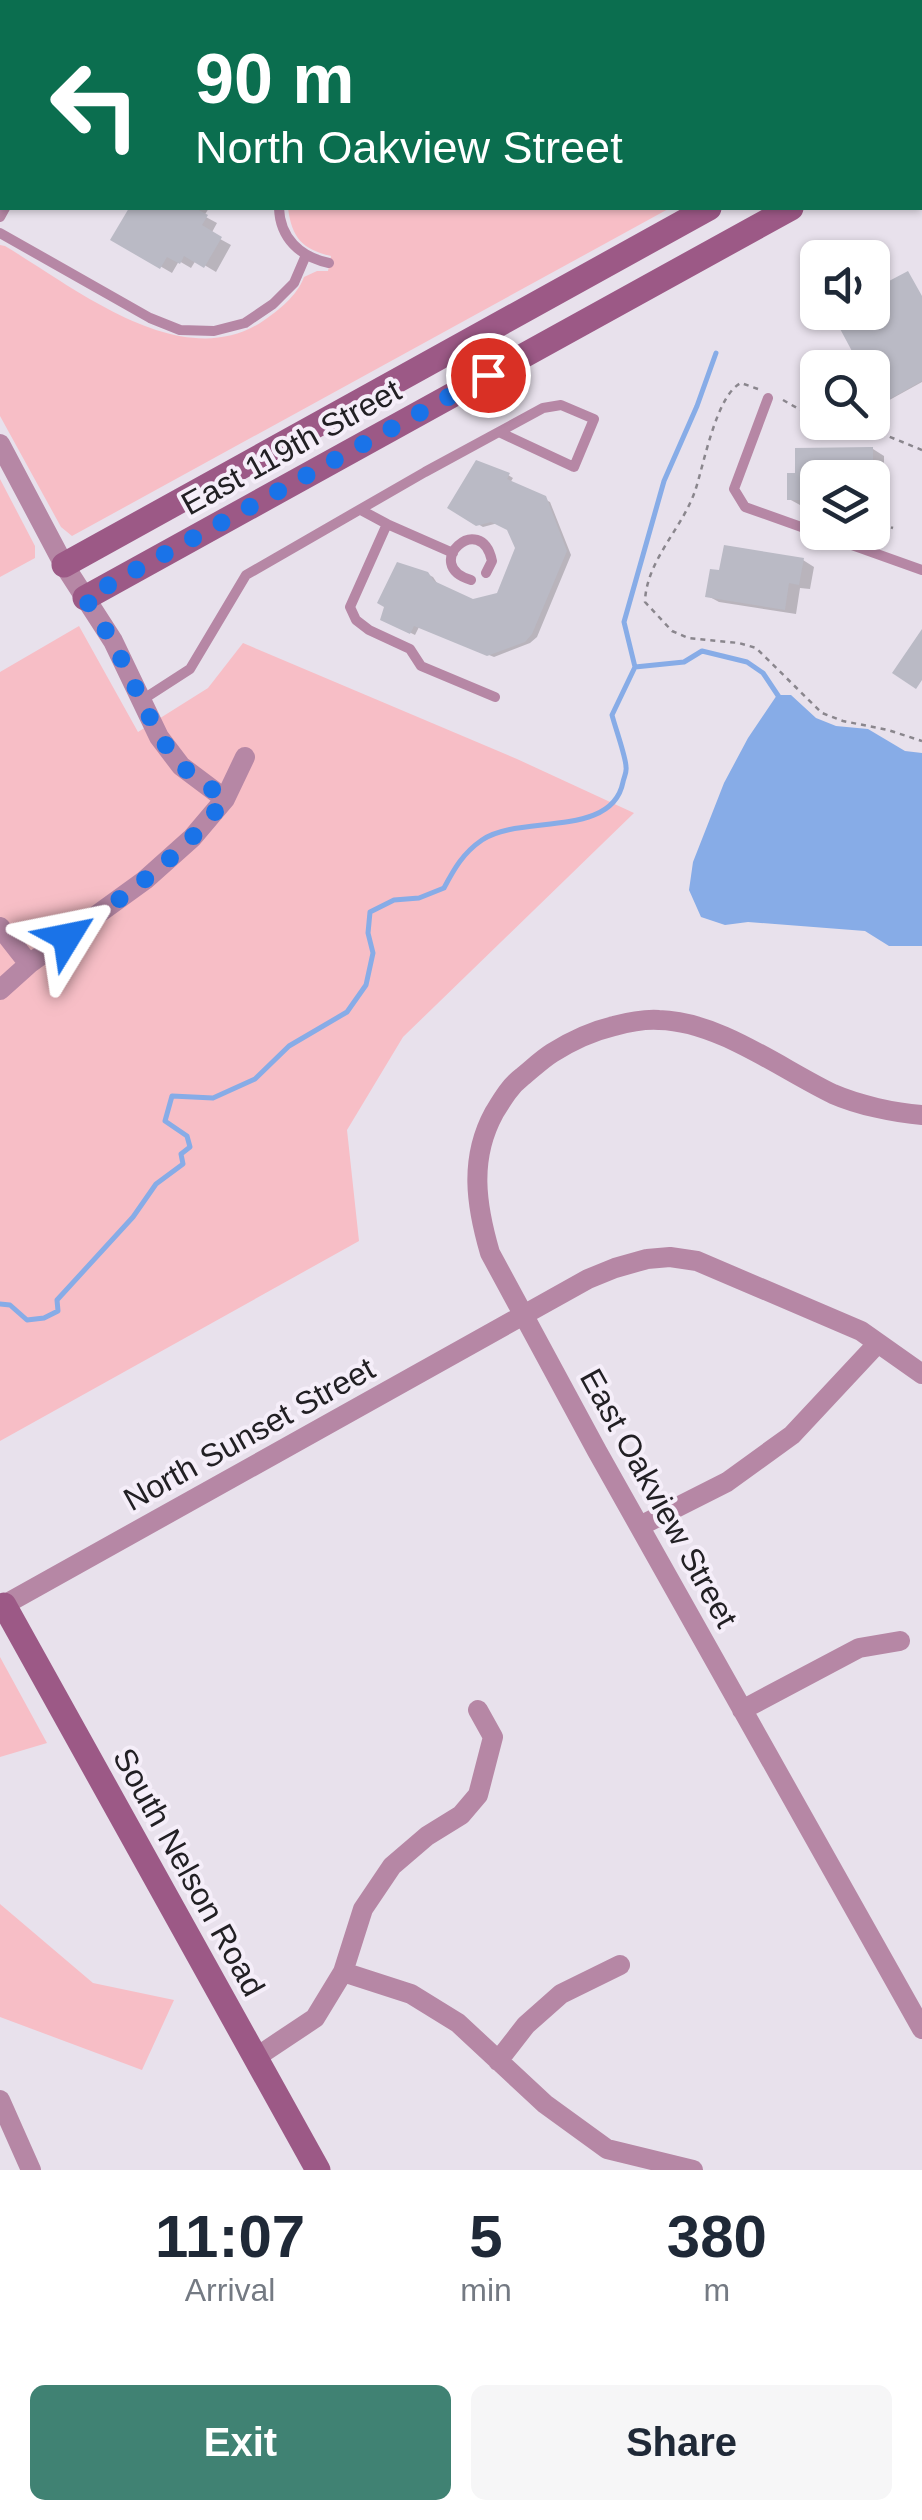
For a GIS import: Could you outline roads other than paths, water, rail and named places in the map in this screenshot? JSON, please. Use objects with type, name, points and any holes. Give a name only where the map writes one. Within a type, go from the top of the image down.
[{"type":"main road","name":"East 119th Street","points":[[64,564],[705,210]]},
{"type":"main road","name":"East 119th Street","points":[[85,598],[787,210]]},
{"type":"main road","name":"South Nelson Road","points":[[4,1605],[318,2170]]},
{"type":"street","points":[[0,444],[64,564],[113,642],[159,736],[181,766],[225,799]]},
{"type":"street","points":[[0,990],[29,964],[145,880],[192,838],[225,799],[245,756]]},
{"type":"street","points":[[0,927],[29,964]]},
{"type":"street","name":"East Oakview Street","points":[[922,1115],[852,1102],[730,1040],[683,1023],[637,1021],[594,1031],[553,1052],[516,1082],[499,1104],[482,1141],[476,1191],[490,1253],[922,2029]]},
{"type":"street","name":"North Sunset Street","points":[[4,1605],[524,1314],[614,1268],[647,1258],[697,1262],[732,1274],[861,1331],[922,1374]]},
{"type":"street","points":[[640,1526],[727,1482],[792,1435],[878,1343]]},
{"type":"street","points":[[742,1710],[859,1648],[900,1641]]},
{"type":"street","points":[[255,2058],[316,2018],[344,1972],[363,1909],[392,1866],[427,1836],[461,1815],[478,1795],[493,1737],[478,1710]]},
{"type":"street","points":[[498,2061],[526,2025],[560,1994],[620,1965]]},
{"type":"street","points":[[344,1972],[411,1994],[458,2023],[544,2104],[606,2149],[693,2170]]},
{"type":"street","points":[[0,2100],[31,2170]]},
{"type":"lane","points":[[278,210],[287,238],[315,260],[329,262]]},
{"type":"lane","points":[[0,233],[150,318],[180,330],[214,331],[244,323],[274,304],[294,283],[306,254]]},
{"type":"lane","points":[[771,396],[734,489],[745,507],[922,570]]},
{"type":"lane","points":[[141,701],[190,669],[246,575],[361,510],[500,432],[543,408],[561,404],[594,419],[574,467],[500,432]]},
{"type":"lane","points":[[361,510],[452,553]]},
{"type":"lane","points":[[387,524],[350,607],[356,620],[410,649],[421,666],[495,697]]},
{"type":"lane","points":[[471,580],[463,578],[451,563],[452,553],[464,541],[477,540],[491,554],[486,573]]},
{"type":"water","points":[[777,695],[791,695],[816,718],[836,726],[868,729],[905,751],[922,753],[922,946],[889,946],[865,931],[748,922],[725,925],[701,917],[689,890],[693,862],[724,783]]},
{"type":"waterway","points":[[0,1304],[10,1305],[27,1320],[58,1311],[57,1300],[133,1217],[156,1184],[183,1164],[181,1154],[190,1147],[187,1136],[165,1121],[172,1096],[213,1098],[255,1079],[289,1046],[347,1012],[366,985],[373,953],[368,933],[370,912],[394,900],[419,898],[444,888],[469,850],[498,832],[583,819],[615,800],[626,769],[612,715],[635,667],[624,622],[664,481],[716,353]]},
{"type":"waterway","points":[[635,667],[684,662],[702,651],[747,662],[763,673],[779,697]]}]
